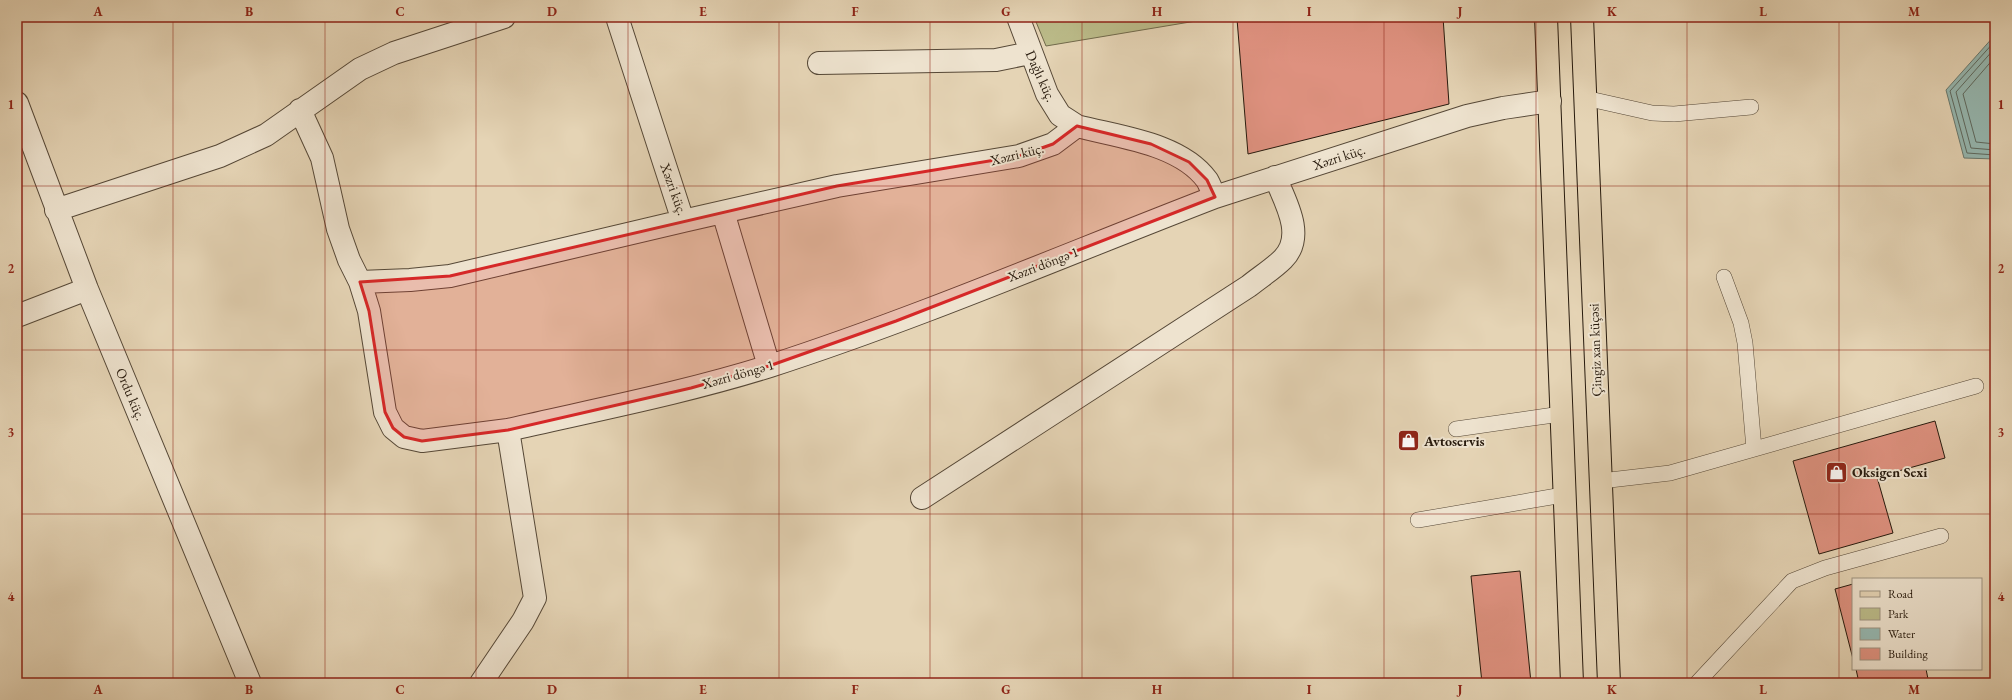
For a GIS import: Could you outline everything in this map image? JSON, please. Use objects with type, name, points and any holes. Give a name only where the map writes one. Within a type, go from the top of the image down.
[{"type":"main road","points":[[1546,17],[1563,495],[1572,683]]},
{"type":"main road","name":"Çingiz xan küçəsi","points":[[1582,17],[1609,683]]},
{"type":"street","points":[[56,210],[220,156],[266,135],[360,69],[394,53],[504,17]]},
{"type":"street","name":"Xəzri küç.","points":[[617,17],[683,221],[837,186],[1019,156],[1053,144],[1077,126]]},
{"type":"street","name":"Dağlı küç.","points":[[1018,17],[1030,53],[1047,94],[1060,115],[1077,126]]},
{"type":"street","points":[[819,63],[996,60],[1030,53]]},
{"type":"street","name":"Xəzri küç.","points":[[1215,196],[1467,116],[1503,108],[1550,101]]},
{"type":"street","name":"Ordu küç.","points":[[17,103],[87,289],[250,683]]},
{"type":"street","name":"Xəzri döngə 1","points":[[300,110],[310,128],[322,158],[338,229],[349,260],[360,282],[369,311],[386,412],[393,428],[404,437],[422,440],[508,430],[690,388],[769,366],[896,321],[1215,196]]},
{"type":"street","points":[[1077,126],[1151,144],[1189,162],[1207,180],[1215,196]]},
{"type":"street","points":[[922,498],[1249,286],[1285,258],[1294,239],[1292,219],[1275,178]]},
{"type":"street","points":[[723,212],[769,366]]},
{"type":"street","points":[[360,282],[410,280],[450,276],[683,221]]},
{"type":"street","points":[[17,316],[87,289]]},
{"type":"street","points":[[481,683],[523,621],[535,598],[508,430]]},
{"type":"lane","points":[[1585,98],[1652,113],[1674,114],[1751,107]]},
{"type":"lane","points":[[1724,277],[1741,323],[1745,342],[1754,449]]},
{"type":"lane","points":[[1600,481],[1670,473],[1976,386]]},
{"type":"lane","points":[[1456,429],[1561,414]]},
{"type":"lane","points":[[1418,520],[1563,495]]},
{"type":"lane","points":[[1696,683],[1792,581],[1825,568],[1941,536]]},
{"type":"highlighted area","points":[[1077,126],[1151,144],[1189,162],[1207,180],[1215,197],[896,321],[769,366],[691,388],[508,430],[422,441],[404,437],[393,428],[385,412],[369,311],[360,282],[450,276],[837,186],[1019,156],[1053,144]]},
{"type":"green space","points":[[1034,17],[1220,17],[1046,46]]},
{"type":"water","points":[[1995,35],[1995,159],[1964,158],[1946,90]]},
{"type":"building","points":[[1252,17],[1443,17],[1449,104],[1248,154],[1237,19]]},
{"type":"building","points":[[1935,421],[1945,458],[1877,477],[1893,533],[1819,554],[1793,461]]},
{"type":"building","points":[[1520,571],[1531,683],[1482,683],[1471,576]]},
{"type":"building","points":[[1852,584],[1852,655],[1835,589]]},
{"type":"building","points":[[1856,670],[1926,670],[1928,679],[1914,683],[1859,683]]},
{"type":"place","name":"Avtoservis","points":[[1408,441]]},
{"type":"place","name":"Oksigen Sexi","points":[[1836,472]]}]
